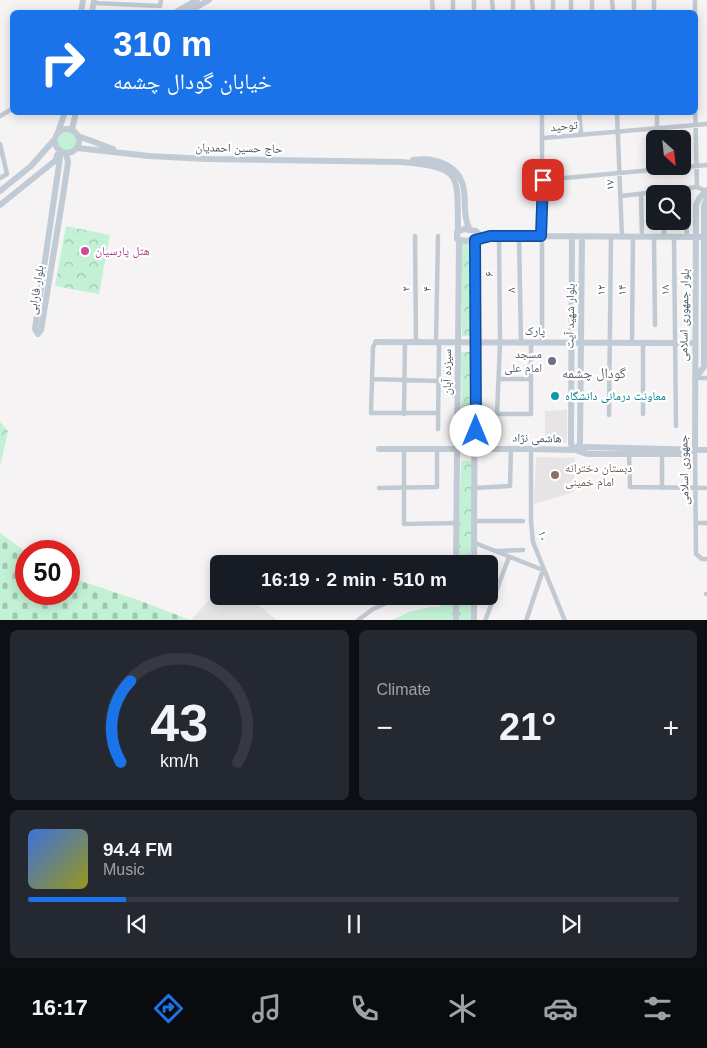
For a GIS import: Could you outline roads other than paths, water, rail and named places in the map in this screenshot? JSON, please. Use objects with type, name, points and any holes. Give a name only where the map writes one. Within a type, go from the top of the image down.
[{"type":"main road","points":[[180,10],[198,2],[209,0]]},
{"type":"main road","points":[[82,1],[94,1]]},
{"type":"main road","points":[[0,191],[31,166],[54,140],[64,115]]},
{"type":"main road","points":[[72,130],[75,115]]},
{"type":"main road","points":[[58,132],[66,128],[72,130],[78,136],[126,153]]},
{"type":"main road","points":[[0,205],[56,160],[62,152],[77,148],[78,136]]},
{"type":"main road","points":[[54,140],[62,152]]},
{"type":"main road","name":"حاج حسین احمدیان","points":[[77,148],[207,159],[402,162],[440,167],[451,174],[458,190],[458,230]]},
{"type":"main road","name":"بلوار فارابی","points":[[62,152],[55,195],[44,293],[41,330],[38,334],[35,329],[44,293],[68,162],[62,152]]},
{"type":"main road","name":"حاج حسین احمدیان","points":[[402,162],[415,160],[437,161],[445,163],[457,172],[463,185],[465,219],[470,230]]},
{"type":"main road","name":"بلوار جمهوری اسلامی","points":[[695,378],[696,205],[707,193]]},
{"type":"main road","name":"بلوار جمهوری اسلامی","points":[[695,378],[704,367],[706,237],[704,206],[707,193]]},
{"type":"main road","points":[[55,195],[63,196]]},
{"type":"main road","points":[[458,230],[470,230],[477,237],[474,555]]},
{"type":"main road","name":"سیزده آبان","points":[[456,555],[459,240],[456,236],[458,230]]},
{"type":"main road","points":[[459,240],[490,236],[706,237]]},
{"type":"main road","name":"بلوار شهید آیت","points":[[572,236],[571,444],[575,450],[580,444],[582,237]]},
{"type":"main road","name":"پارک","points":[[376,342],[694,343]]},
{"type":"main road","name":"جمهوری اسلامی","points":[[695,378],[695,450]]},
{"type":"main road","name":"هاشمی نژاد","points":[[379,449],[575,450],[596,447],[707,450]]},
{"type":"main road","name":"هاشمی نژاد","points":[[575,450],[587,454],[685,454],[695,450]]},
{"type":"main road","points":[[456,605],[456,620]]},
{"type":"main road","points":[[474,605],[474,620]]},
{"type":"street","points":[[140,7],[141,0]]},
{"type":"street","points":[[94,1],[118,2],[140,7],[160,6],[161,0]]},
{"type":"street","points":[[542,115],[542,342]]},
{"type":"street","points":[[579,115],[581,134]]},
{"type":"street","name":"۱۷","points":[[617,115],[622,237]]},
{"type":"street","points":[[656,115],[657,128]]},
{"type":"street","points":[[695,115],[697,187]]},
{"type":"street","name":"توحید","points":[[543,138],[707,124]]},
{"type":"street","points":[[0,144],[7,174],[0,178]]},
{"type":"street","points":[[543,180],[707,165]]},
{"type":"street","points":[[691,188],[697,187],[707,193]]},
{"type":"street","points":[[641,194],[642,237]]},
{"type":"street","points":[[621,196],[646,194]]},
{"type":"street","points":[[664,230],[664,237]]},
{"type":"street","points":[[687,230],[687,237]]},
{"type":"street","name":"۲","points":[[415,236],[416,342]]},
{"type":"street","name":"۴","points":[[438,236],[438,429]]},
{"type":"street","name":"۶","points":[[499,236],[500,342],[497,414],[531,414],[531,379]]},
{"type":"street","name":"۸","points":[[519,236],[521,343]]},
{"type":"street","name":"۱۲","points":[[609,416],[611,237]]},
{"type":"street","name":"۱۴","points":[[632,343],[633,237]]},
{"type":"street","points":[[654,237],[655,325]]},
{"type":"street","name":"۱۸","points":[[674,237],[676,426]]},
{"type":"street","points":[[376,342],[373,346],[371,413],[438,414]]},
{"type":"street","points":[[404,414],[405,342]]},
{"type":"street","points":[[499,379],[531,379],[531,343]]},
{"type":"street","points":[[643,343],[643,414]]},
{"type":"street","points":[[695,378],[707,378]]},
{"type":"street","points":[[372,379],[439,381]]},
{"type":"street","points":[[404,449],[404,524],[457,523]]},
{"type":"street","points":[[379,488],[438,487],[437,449]]},
{"type":"street","points":[[475,488],[510,486],[511,449]]},
{"type":"street","name":"۱۰","points":[[531,449],[531,522],[533,542],[565,620]]},
{"type":"street","name":"جمهوری اسلامی","points":[[695,450],[696,554],[704,559]]},
{"type":"street","points":[[629,454],[630,487],[707,488]]},
{"type":"street","points":[[662,454],[662,488]]},
{"type":"street","name":"۱۰","points":[[475,521],[523,522]]},
{"type":"street","points":[[696,523],[707,523]]},
{"type":"street","points":[[475,543],[543,570],[526,620]]},
{"type":"street","points":[[495,551],[523,550]]},
{"type":"street","points":[[485,620],[509,557]]},
{"type":"street","points":[[357,620],[382,605]]},
{"type":"place","name":"هتل پارسیان","points":[[85,251]]},
{"type":"place","name":"مسجد امام علی","points":[[552,361]]},
{"type":"place","name":"معاونت درمانی دانشگاه","points":[[555,396]]},
{"type":"place","name":"دبستان دخترانه امام خمینی","points":[[555,475]]},
{"type":"district","name":"گودال چشمه","points":[[594,373]]}]
